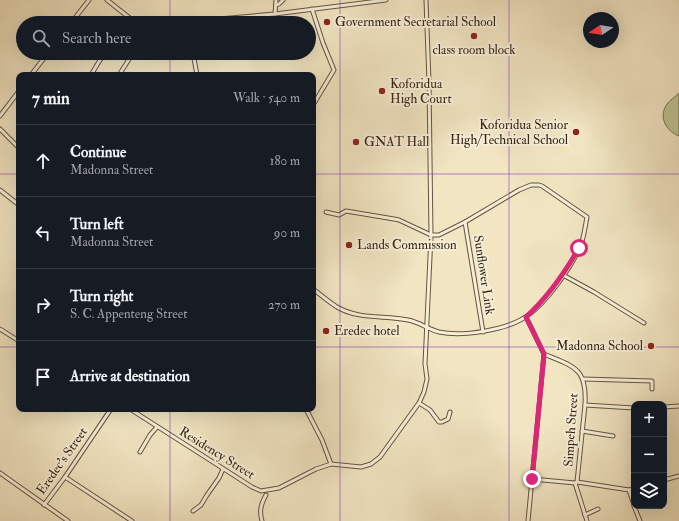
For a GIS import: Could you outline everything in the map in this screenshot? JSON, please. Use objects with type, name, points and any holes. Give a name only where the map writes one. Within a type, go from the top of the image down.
[{"type":"street","points":[[77,16],[90,0]]},
{"type":"street","points":[[275,14],[276,0]]},
{"type":"street","points":[[276,5],[282,0]]},
{"type":"street","points":[[253,16],[386,0]]},
{"type":"street","name":"Residency Street","points":[[135,412],[252,487],[261,491],[279,488],[316,468],[331,464],[361,467],[371,464],[380,457],[419,403],[424,392],[427,379],[425,364],[431,235],[429,82],[426,0]]},
{"type":"street","points":[[110,1],[129,16]]},
{"type":"street","points":[[312,9],[314,16]]},
{"type":"street","points":[[316,21],[334,70],[316,96]]},
{"type":"street","points":[[33,72],[43,60]]},
{"type":"street","points":[[93,72],[100,60]]},
{"type":"street","points":[[121,72],[129,60]]},
{"type":"street","points":[[194,60],[196,72]]},
{"type":"street","points":[[0,116],[16,95]]},
{"type":"street","points":[[0,129],[16,145]]},
{"type":"street","points":[[316,291],[338,307],[352,313],[406,319],[440,332],[483,332],[504,326],[526,317],[537,307],[563,275],[579,248],[587,217],[542,186],[534,184],[519,190],[442,234],[431,235],[399,220],[346,211],[339,215],[326,212]]},
{"type":"street","points":[[0,190],[16,203]]},
{"type":"street","name":"Sunflower Link","points":[[465,222],[483,332]]},
{"type":"street","points":[[563,275],[644,323]]},
{"type":"street","points":[[526,317],[544,354],[528,521]]},
{"type":"street","points":[[0,330],[16,339]]},
{"type":"street","name":"Simpeh Street","points":[[544,354],[569,364],[578,370],[583,379],[585,405],[576,483]]},
{"type":"street","points":[[583,379],[652,381],[652,389]]},
{"type":"street","points":[[419,403],[430,410],[439,422],[448,419],[450,412]]},
{"type":"street","points":[[585,405],[631,408]]},
{"type":"street","points":[[667,407],[679,406]]},
{"type":"street","name":"Eredec's Street","points":[[44,505],[109,412]]},
{"type":"street","points":[[308,412],[322,440],[331,464]]},
{"type":"street","points":[[140,452],[157,426]]},
{"type":"street","points":[[582,431],[613,436]]},
{"type":"street","points":[[194,511],[201,505],[219,478],[223,468]]},
{"type":"street","points":[[0,473],[68,521]]},
{"type":"street","points":[[667,479],[679,476]]},
{"type":"street","points":[[65,477],[132,521]]},
{"type":"street","points":[[532,479],[629,490],[631,496]]},
{"type":"street","points":[[576,483],[587,521]]},
{"type":"street","points":[[262,521],[260,514],[262,502],[266,494]]},
{"type":"street","points":[[636,509],[640,521]]},
{"type":"street","points":[[585,515],[598,510]]},
{"type":"green space","points":[[679,93],[679,136],[670,131],[667,127],[663,119],[663,114],[667,104]]},
{"type":"place","name":"Government Secretarial School","points":[[327,22]]},
{"type":"place","name":"class room block","points":[[474,36]]},
{"type":"place","name":"Koforidua High Court","points":[[382,91]]},
{"type":"place","name":"Koforidua Senior High/Technical School","points":[[576,132]]},
{"type":"place","name":"GNAT Hall","points":[[356,142]]},
{"type":"place","name":"Lands Commission","points":[[349,245]]},
{"type":"place","name":"Eredec hotel","points":[[326,331]]},
{"type":"place","name":"Madonna School","points":[[651,346]]},
{"type":"route","points":[[532,479],[544,354],[526,317],[552,290],[579,248]]}]
